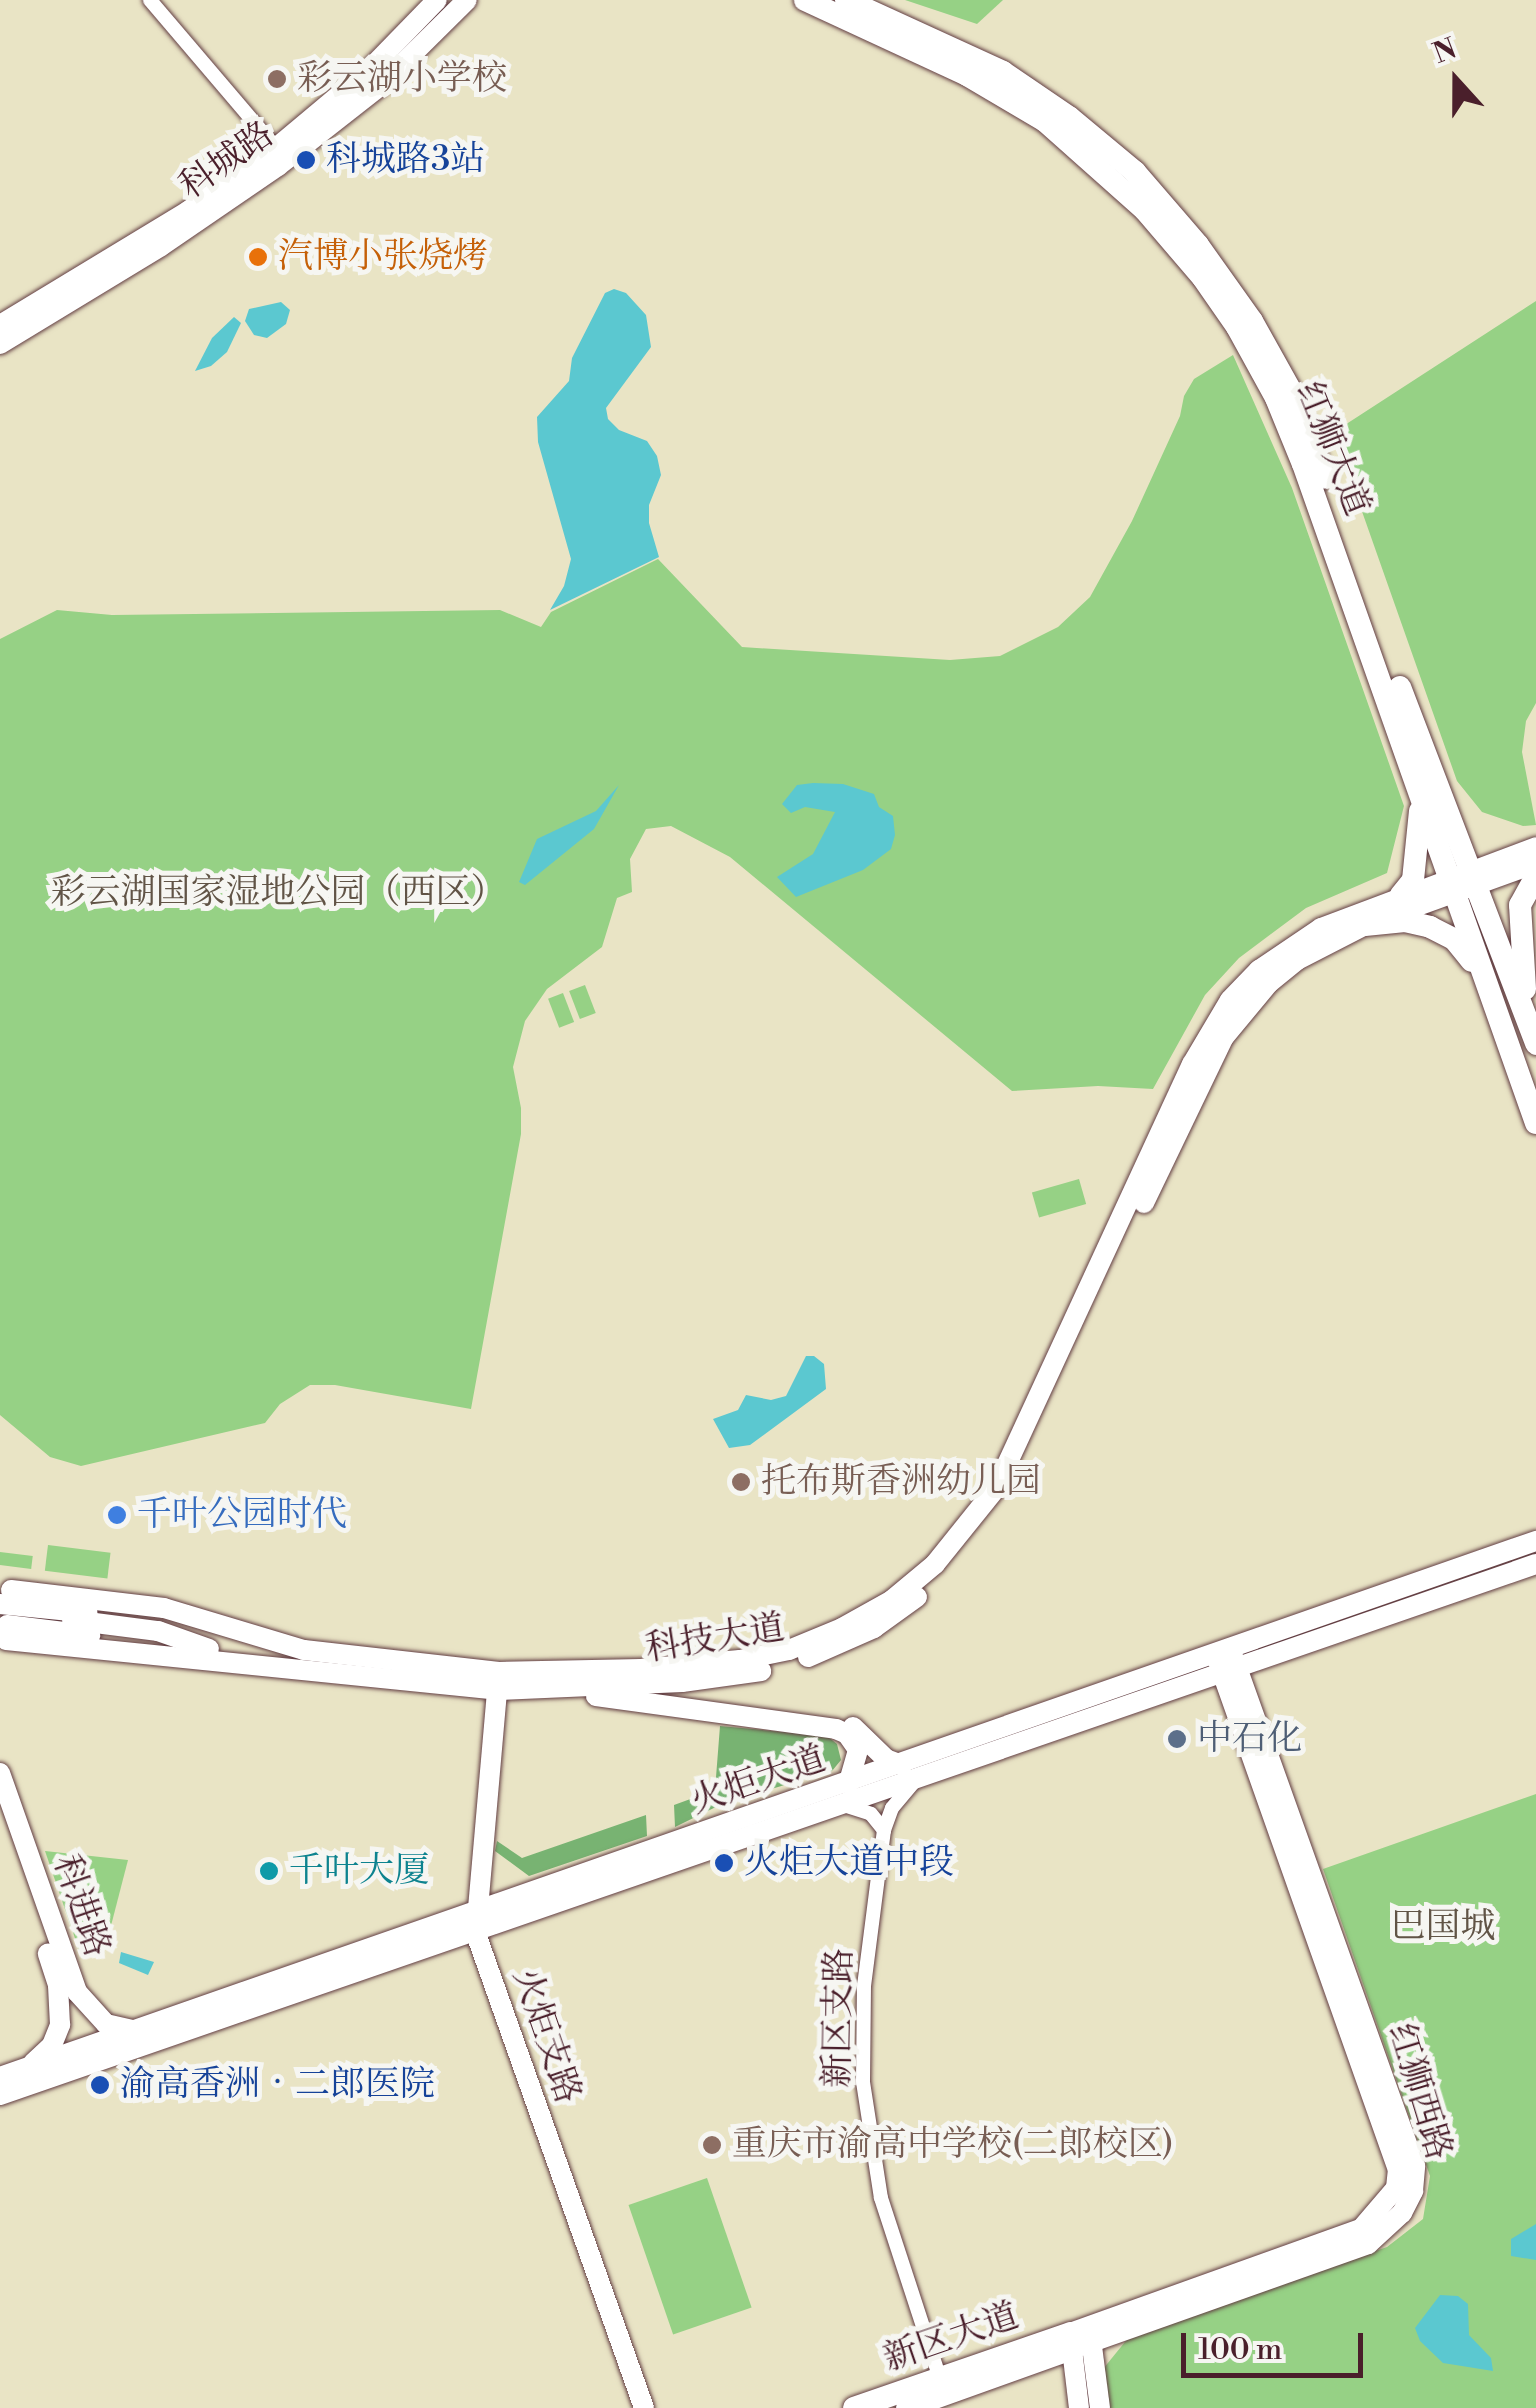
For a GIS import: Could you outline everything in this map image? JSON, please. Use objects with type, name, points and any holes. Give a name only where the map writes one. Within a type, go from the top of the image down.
[{"type":"main road","name":"科城路","points":[[0,326],[188,211],[276,148],[367,72],[437,0]]},
{"type":"main road","name":"科城路","points":[[0,344],[178,235],[278,166],[380,86],[466,0]]},
{"type":"main road","name":"红狮大道","points":[[805,0],[968,74],[1031,112],[1094,161],[1184,254],[1237,328],[1276,398],[1389,702],[1462,880],[1536,1044]]},
{"type":"main road","name":"红狮大道","points":[[846,0],[990,65],[1069,117],[1156,194],[1234,293],[1266,343],[1299,411],[1437,792],[1484,978],[1536,1122]]},
{"type":"main road","points":[[1389,702],[1421,821],[1413,880],[1401,896]]},
{"type":"main road","points":[[1462,880],[1536,847]]},
{"type":"main road","points":[[1462,880],[1536,863]]},
{"type":"main road","points":[[1527,1018],[1518,919],[1524,893],[1536,876]]},
{"type":"main road","name":"科技大道","points":[[5,1626],[326,1669],[498,1681],[740,1660],[817,1640],[892,1600],[952,1547],[983,1508],[1009,1465],[1210,1028],[1230,1000],[1289,947],[1320,928],[1401,896],[1462,880]]},
{"type":"main road","name":"科技大道","points":[[6,1597],[164,1608],[322,1653],[544,1689],[756,1672],[820,1653],[874,1628],[923,1592],[977,1537],[1020,1470],[1224,1037],[1244,1009],[1297,960],[1462,880]]},
{"type":"main road","points":[[1365,925],[1405,921],[1444,933],[1463,948],[1484,978]]},
{"type":"main road","name":"火炬大道","points":[[0,2095],[1226,1661],[1536,1541]]},
{"type":"main road","name":"火炬大道","points":[[1226,1661],[1536,1564]]},
{"type":"main road","points":[[5,1626],[146,1628],[209,1649],[326,1669]]},
{"type":"main road","name":"红狮西路","points":[[1081,2338],[1361,2229],[1396,2188],[1398,2170],[1226,1661]]},
{"type":"main road","points":[[679,1666],[704,1679],[727,1700],[843,1720],[886,1759],[908,1773]]},
{"type":"main road","points":[[746,1705],[731,1697],[731,1688],[756,1672]]},
{"type":"main road","name":"火炬支路","points":[[498,1681],[477,1924],[644,2408]]},
{"type":"main road","points":[[544,1689],[836,1729],[848,1734],[858,1750],[846,1794]]},
{"type":"main road","name":"科进路","points":[[0,1773],[68,1989],[106,2024],[134,2030]]},
{"type":"main road","points":[[0,1810],[68,1989],[57,2036],[29,2067]]},
{"type":"main road","name":"火炬大道","points":[[0,2077],[134,2030],[477,1924]]},
{"type":"main road","points":[[1080,2408],[1081,2338]]},
{"type":"main road","points":[[1081,2338],[1100,2408]]},
{"type":"main road","name":"新区大道","points":[[854,2408],[940,2378],[1081,2338]]},
{"type":"main road","name":"新区大道","points":[[906,2408],[1081,2338]]},
{"type":"street","points":[[150,0],[276,148]]},
{"type":"street","points":[[846,1794],[884,1830],[908,1773]]},
{"type":"street","name":"新区支路","points":[[884,1830],[864,1986],[863,2082],[881,2198],[940,2378]]},
{"type":"green space","points":[[905,0],[1003,0],[977,24]]},
{"type":"green space","points":[[1536,301],[1536,703],[1526,721],[1522,752],[1536,825],[1523,826],[1482,812],[1457,781],[1334,432]]},
{"type":"green space","name":"彩云湖国家湿地公园（西区）","points":[[1233,355],[1292,488],[1404,806],[1387,873],[1306,908],[1239,958],[1205,995],[1153,1089],[1098,1086],[1012,1091],[730,857],[671,826],[646,829],[630,859],[632,892],[617,898],[602,947],[547,989],[525,1021],[513,1067],[521,1108],[521,1134],[471,1409],[335,1385],[310,1385],[280,1404],[265,1423],[81,1466],[50,1457],[0,1415],[0,639],[57,610],[112,615],[500,610],[541,627],[551,612],[658,559],[742,647],[950,660],[1000,656],[1058,627],[1090,597],[1132,521],[1194,379]]},
{"type":"green space","points":[[585,985],[596,1013],[580,1019],[569,991]]},
{"type":"green space","points":[[563,993],[574,1022],[559,1028],[548,999]]},
{"type":"green space","points":[[1079,1179],[1086,1204],[1039,1217],[1032,1193]]},
{"type":"green space","points":[[48,1545],[111,1553],[107,1578],[45,1571]]},
{"type":"green space","points":[[0,1552],[33,1556],[31,1569],[0,1565]]},
{"type":"green space","points":[[720,1726],[827,1736],[837,1744],[841,1760],[832,1771],[724,1803],[675,1827],[674,1805],[715,1790]]},
{"type":"green space","name":"巴国城","points":[[1536,1794],[1536,2408],[1107,2408],[1103,2369],[1129,2337],[1387,2247],[1423,2219],[1430,2176],[1323,1869]]},
{"type":"green space","points":[[646,1815],[647,1836],[529,1876],[495,1851],[497,1841],[522,1858]]},
{"type":"green space","points":[[45,1851],[128,1860],[106,1945],[80,1953]]},
{"type":"green space","points":[[707,2178],[752,2308],[673,2335],[629,2205]]},
{"type":"water","points":[[614,289],[626,293],[646,315],[651,347],[606,408],[608,419],[619,430],[647,441],[657,456],[661,475],[649,505],[649,523],[659,557],[550,610],[564,586],[571,559],[538,442],[537,417],[569,381],[572,358],[605,293]]},
{"type":"water","points":[[281,302],[290,310],[286,324],[267,338],[254,335],[245,321],[249,309]]},
{"type":"water","points":[[234,317],[241,323],[227,352],[211,366],[195,371],[212,338]]},
{"type":"water","points":[[843,784],[874,794],[879,807],[893,816],[895,835],[891,849],[863,870],[796,897],[777,877],[813,854],[835,812],[805,807],[791,813],[782,804],[797,785]]},
{"type":"water","points":[[619,785],[594,829],[525,885],[519,882],[537,839],[596,811]]},
{"type":"water","points":[[806,1356],[814,1356],[824,1364],[826,1389],[750,1445],[729,1448],[713,1419],[738,1410],[746,1395],[771,1400],[786,1396]]},
{"type":"water","points":[[121,1952],[154,1962],[148,1975],[119,1963]]},
{"type":"water","points":[[1536,2224],[1536,2260],[1511,2256],[1511,2239]]},
{"type":"water","points":[[1440,2295],[1458,2296],[1468,2304],[1469,2335],[1491,2358],[1493,2371],[1443,2363],[1420,2341],[1415,2328]]},
{"type":"place","name":"彩云湖小学校","points":[[277,79]]},
{"type":"place","name":"科城路3站","points":[[306,160]]},
{"type":"place","name":"汽博小张烧烤","points":[[258,257]]},
{"type":"place","name":"托布斯香洲幼儿园","points":[[741,1482]]},
{"type":"place","name":"千叶公园时代","points":[[117,1515]]},
{"type":"place","name":"中石化","points":[[1177,1739]]},
{"type":"place","name":"火炬大道中段","points":[[724,1863]]},
{"type":"place","name":"千叶大厦","points":[[269,1871]]},
{"type":"place","name":"渝高香洲‧二郎医院","points":[[100,2085]]},
{"type":"place","name":"重庆市渝高中学校(二郎校区)","points":[[712,2145]]}]
